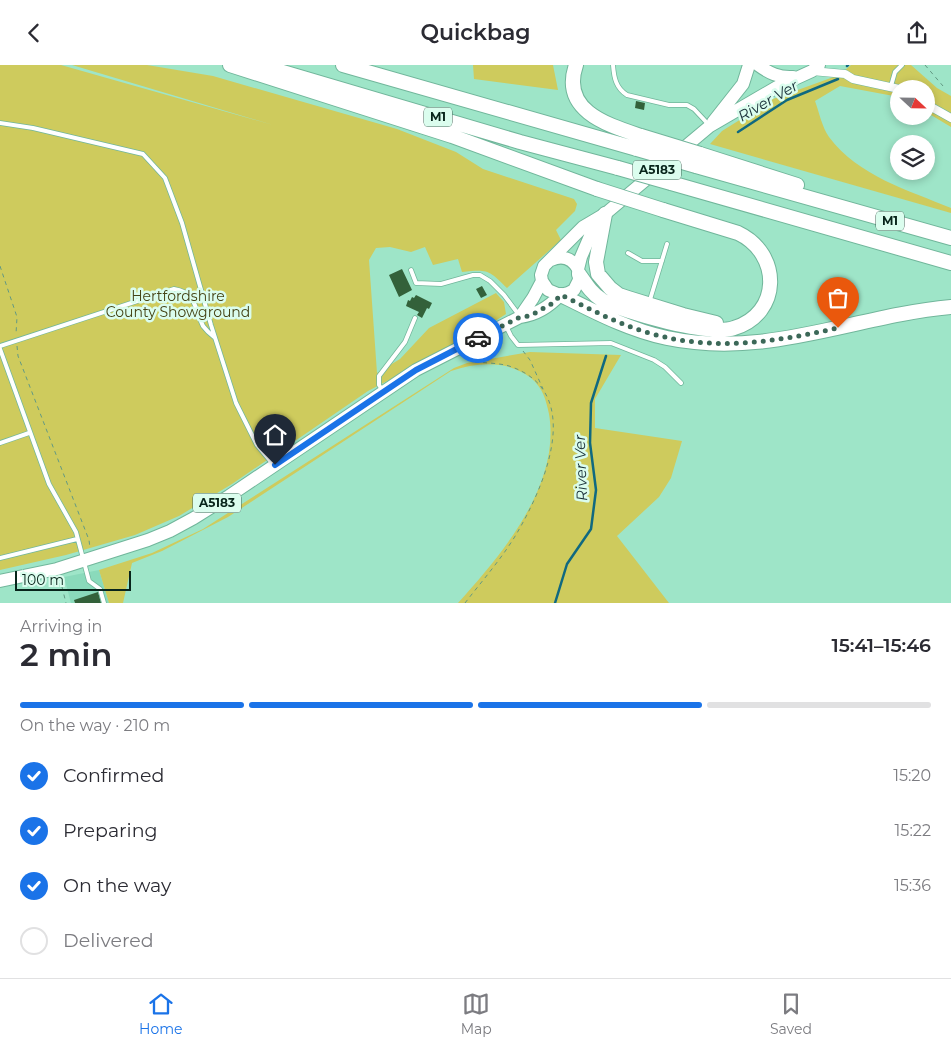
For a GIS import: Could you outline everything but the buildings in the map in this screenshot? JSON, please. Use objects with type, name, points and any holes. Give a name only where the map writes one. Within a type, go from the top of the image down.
[{"type":"highway","points":[[230,65],[444,133],[597,189],[738,233],[753,241],[762,251],[770,277],[767,297],[756,314],[742,325],[723,331],[678,325],[612,304],[600,299],[590,290],[579,272]]},
{"type":"highway","name":"M1","points":[[259,65],[520,142],[951,263]]},
{"type":"highway","name":"M1","points":[[344,65],[639,143],[951,238]]},
{"type":"highway","points":[[576,65],[573,85],[577,98],[584,109],[639,143]]},
{"type":"highway","points":[[698,160],[951,231]]},
{"type":"highway","points":[[605,214],[596,255],[598,274],[616,293],[649,305],[712,322],[742,325]]},
{"type":"highway","points":[[561,295],[617,322],[647,333],[678,340],[730,345],[796,337],[915,312],[951,307]]},
{"type":"main road","name":"A5183","points":[[710,126],[743,84],[749,65]]},
{"type":"main road","points":[[758,65],[780,77],[796,77],[815,68]]},
{"type":"main road","name":"A5183","points":[[551,260],[582,227],[605,214],[710,126],[796,77]]},
{"type":"main road","name":"A5183","points":[[579,272],[586,245],[605,214]]},
{"type":"main road","points":[[559,257],[573,262],[579,272],[577,285],[574,290],[561,295],[548,291],[542,281],[542,269],[551,260],[559,257]]},
{"type":"main road","name":"A5183","points":[[520,317],[542,281]]},
{"type":"main road","name":"A5183","points":[[0,581],[57,569],[148,540],[170,531],[194,518],[275,465],[383,391],[430,363],[520,317],[530,316],[553,303],[561,295]]},
{"type":"street","points":[[840,65],[845,74]]},
{"type":"street","points":[[815,68],[845,74],[853,79],[890,87]]},
{"type":"street","points":[[935,109],[951,118]]},
{"type":"lane","points":[[613,65],[617,86],[628,95],[669,105],[681,104],[692,107],[710,126]]},
{"type":"lane","points":[[894,80],[894,73],[902,65]]},
{"type":"lane","points":[[0,123],[33,127],[143,155],[166,179],[182,223],[215,339],[236,403],[256,445],[275,465]]},
{"type":"lane","points":[[649,305],[667,244]]},
{"type":"lane","points":[[628,253],[642,261],[662,261]]},
{"type":"lane","points":[[411,270],[416,283],[441,284],[473,275],[486,277],[504,295],[520,317]]},
{"type":"lane","points":[[104,603],[100,589],[89,581],[87,560],[76,532],[49,484],[0,347],[174,289],[182,290],[193,299],[204,328],[215,339]]},
{"type":"lane","points":[[383,391],[379,385],[379,376],[405,342],[415,318]]},
{"type":"lane","points":[[506,325],[518,345],[611,343],[654,360],[665,367],[681,383]]},
{"type":"lane","points":[[0,443],[30,433]]},
{"type":"lane","points":[[0,558],[78,539]]},
{"type":"path","points":[[925,65],[943,85]]},
{"type":"path","points":[[0,266],[17,317],[16,341],[18,356],[89,540],[87,560]]},
{"type":"path","points":[[465,603],[516,534],[538,493],[552,446],[554,422],[550,401],[530,360],[518,345]]},
{"type":"path","points":[[468,349],[475,362],[507,365],[522,371],[545,392]]},
{"type":"path","points":[[57,569],[66,603]]},
{"type":"shaded area","points":[[99,570],[109,603],[71,603],[64,577]]},
{"type":"green space","name":"Hertfordshire County Showground","points":[[0,65],[61,65],[273,125],[72,65],[147,65],[213,76],[397,129],[456,152],[483,169],[574,199],[577,204],[575,211],[556,230],[561,240],[507,288],[496,277],[487,272],[462,272],[458,259],[433,265],[425,247],[411,252],[390,247],[376,248],[369,260],[377,373],[400,359],[429,328],[496,293],[504,302],[506,314],[466,340],[368,391],[232,484],[179,516],[135,535],[66,555],[0,570]]},
{"type":"green space","points":[[473,65],[553,65],[558,90],[474,79]]},
{"type":"green space","points":[[851,65],[911,65],[928,80],[890,80],[890,95],[840,86],[815,101],[829,137],[854,162],[901,188],[951,208],[951,213],[710,144],[722,131],[773,99],[839,75]]},
{"type":"green space","points":[[935,86],[951,96],[951,127],[935,117]]},
{"type":"green space","points":[[530,352],[621,355],[595,399],[595,428],[682,441],[671,478],[659,497],[617,536],[669,603],[458,603],[492,563],[524,517],[537,492],[546,467],[550,440],[549,414],[545,399],[538,386],[522,372],[513,368],[492,364],[451,371],[228,517],[162,551],[132,563],[123,603],[109,603],[99,570],[152,553],[203,529],[454,368],[467,363]]},
{"type":"waterway","name":"River Ver","points":[[738,132],[787,100],[838,79]]},
{"type":"waterway","name":"River Ver","points":[[555,603],[567,564],[591,529],[596,490],[590,443],[591,403],[606,356]]},
{"type":"way so far","points":[[478,338],[520,317],[530,316],[553,303],[560,295],[627,326],[678,340],[730,345],[748,344],[780,340],[838,328]]},
{"type":"route","points":[[275,465],[416,370],[478,338]]}]
